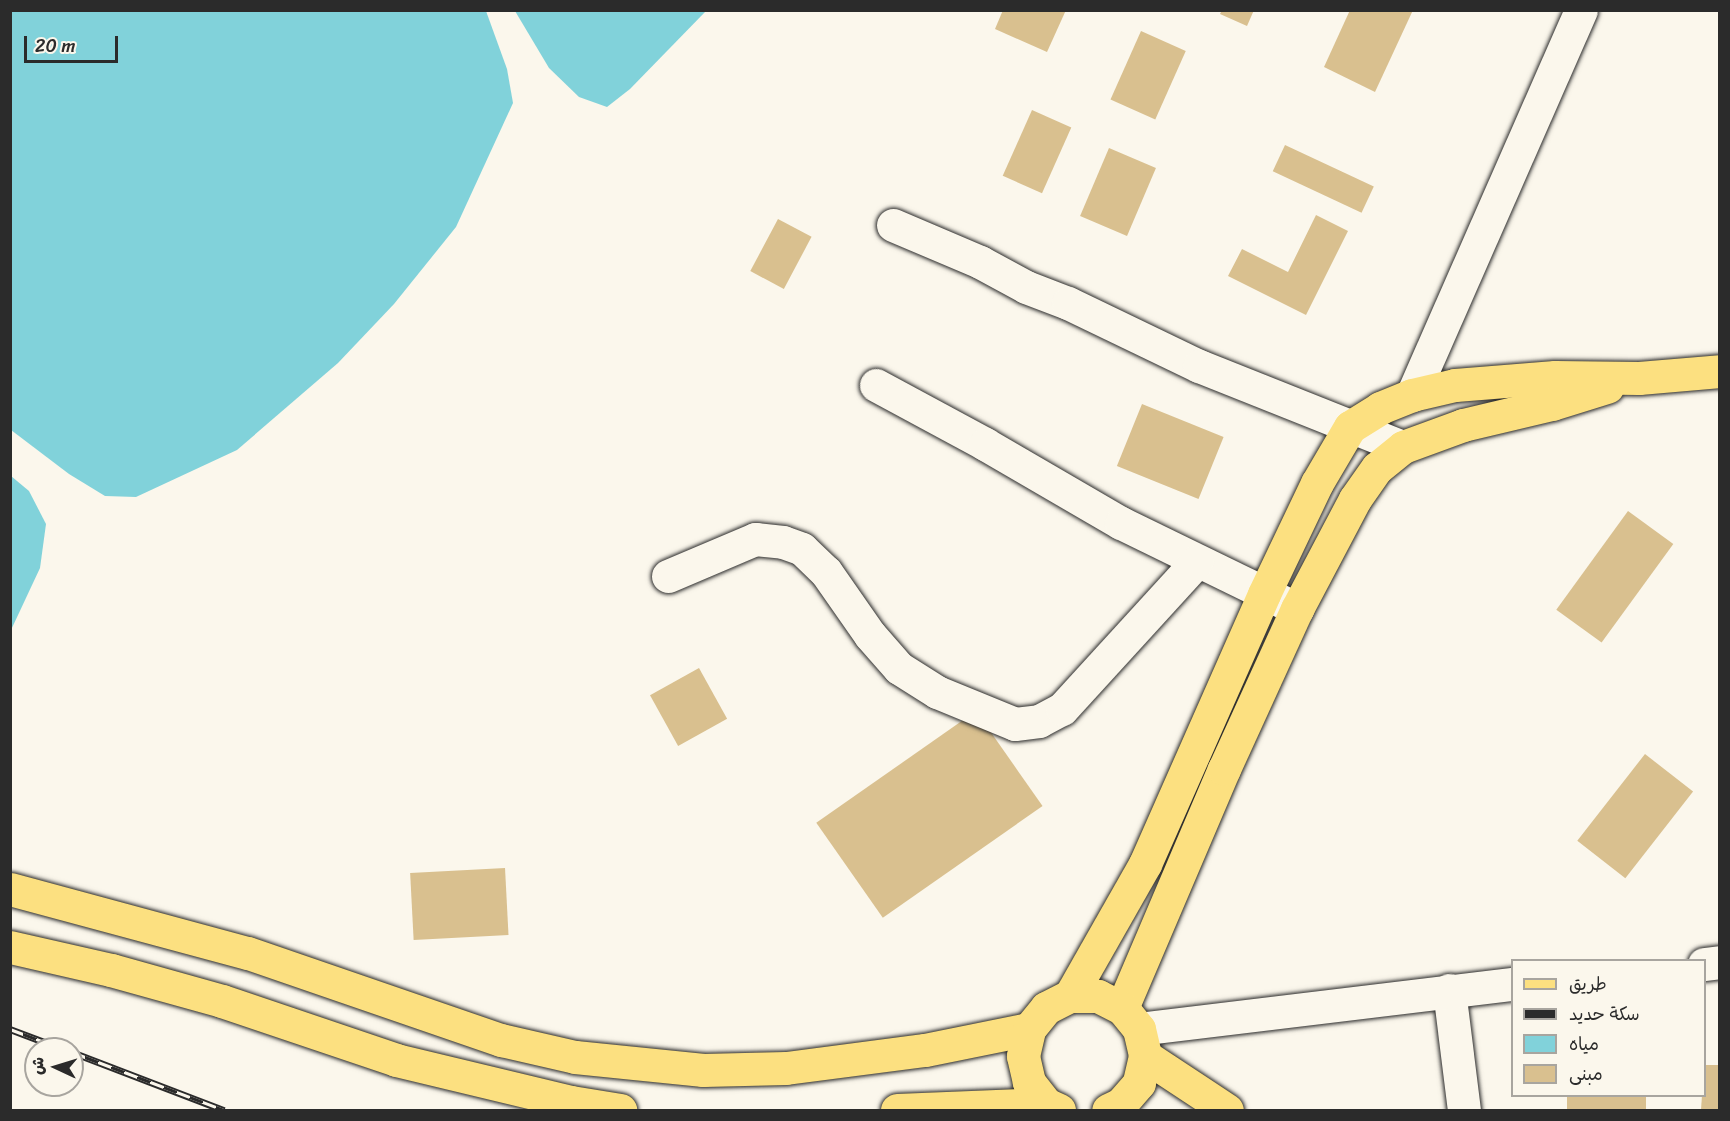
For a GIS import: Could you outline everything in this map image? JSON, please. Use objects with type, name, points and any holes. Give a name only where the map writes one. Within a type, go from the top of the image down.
[{"type":"main road","points":[[1070,996],[1145,864],[1264,594],[1317,483],[1350,427],[1380,408],[1412,395],[1455,385],[1544,378],[1639,378],[1719,371]]},
{"type":"main road","points":[[1120,1108],[1138,1083],[1135,1031],[1224,769],[1297,609],[1355,499],[1377,468],[1403,447],[1463,425],[1552,404],[1639,378]]},
{"type":"main road","points":[[10,889],[248,953],[501,1040],[586,1058],[703,1070],[786,1068],[925,1050],[1029,1029]]},
{"type":"main road","points":[[10,946],[111,970],[222,1001],[396,1060],[560,1100],[620,1110]]},
{"type":"main road","points":[[1052,1107],[1029,1082],[1023,1056],[1029,1029],[1046,1008],[1070,996],[1098,996],[1227,1110]]},
{"type":"main road","points":[[897,1110],[1052,1107]]},
{"type":"street","points":[[1412,395],[1581,10]]},
{"type":"street","points":[[893,225],[980,262],[1026,287],[1068,303],[1177,357],[1403,447]]},
{"type":"street","points":[[876,385],[985,444],[1121,523],[1297,609]]},
{"type":"street","points":[[668,576],[755,539],[783,542],[802,549],[826,572],[870,635],[899,668],[937,692],[1015,724],[1039,721],[1062,709],[1197,561]]},
{"type":"street","points":[[1135,1031],[1449,990],[1511,984]]},
{"type":"street","points":[[1449,990],[1464,1110]]},
{"type":"water","points":[[10,11],[486,11],[507,69],[513,103],[456,227],[394,304],[338,363],[237,450],[136,497],[105,496],[69,474],[11,430]]},
{"type":"water","points":[[515,11],[706,11],[630,89],[607,107],[579,97],[549,68]]},
{"type":"water","points":[[11,476],[29,491],[46,524],[40,568],[11,630]]},
{"type":"building","points":[[1003,10],[1066,10],[1047,52],[995,29]]},
{"type":"building","points":[[1222,10],[1254,10],[1247,26],[1220,14]]},
{"type":"building","points":[[1350,10],[1413,10],[1375,92],[1324,67]]},
{"type":"building","points":[[1141,31],[1186,51],[1155,119],[1110,100]]},
{"type":"building","points":[[1032,110],[1071,127],[1042,193],[1003,176]]},
{"type":"building","points":[[1285,145],[1374,186],[1362,213],[1273,171]]},
{"type":"building","points":[[1109,148],[1156,168],[1127,236],[1080,216]]},
{"type":"building","points":[[1316,215],[1348,231],[1306,315],[1228,276],[1242,249],[1288,272]]},
{"type":"building","points":[[778,219],[812,237],[784,289],[750,271]]},
{"type":"building","points":[[1142,404],[1224,437],[1198,499],[1117,466]]},
{"type":"building","points":[[1628,511],[1673,544],[1602,643],[1556,610]]},
{"type":"building","points":[[699,668],[727,719],[678,746],[650,695]]},
{"type":"building","points":[[976,711],[1043,806],[883,918],[816,823]]},
{"type":"building","points":[[1645,754],[1693,792],[1625,878],[1577,841]]},
{"type":"building","points":[[505,868],[509,935],[414,940],[410,873]]},
{"type":"building","points":[[1706,1065],[1720,1065],[1720,1110],[1701,1110],[1702,1097],[1706,1097]]},
{"type":"building","points":[[1567,1097],[1646,1097],[1646,1110],[1567,1110]]},
{"type":"railway","points":[[10,1029],[31,1037]]},
{"type":"railway","points":[[84,1057],[224,1110]]}]
